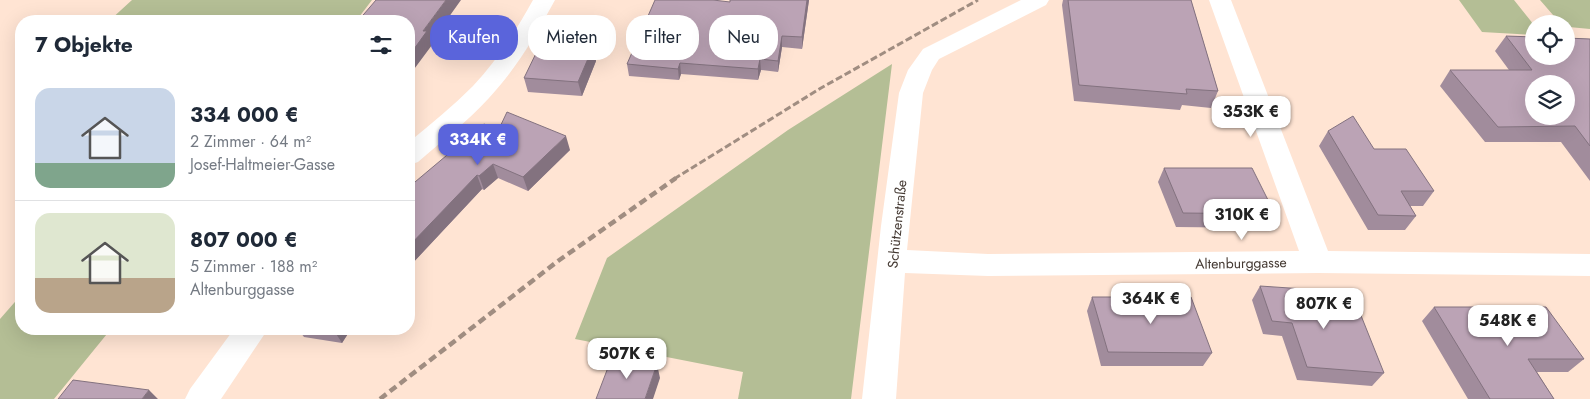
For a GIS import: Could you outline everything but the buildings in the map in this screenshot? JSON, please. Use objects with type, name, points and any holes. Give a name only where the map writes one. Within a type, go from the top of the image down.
[{"type":"street","points":[[415,151],[470,103],[501,68],[526,32],[544,0]]},
{"type":"street","name":"Schützenstraße","points":[[880,399],[911,93],[920,70],[931,54],[1038,0]]},
{"type":"street","points":[[1220,0],[1318,262]]},
{"type":"street","name":"Altenburggasse","points":[[893,261],[988,265],[1318,262],[1590,265]]},
{"type":"street","points":[[202,399],[248,335]]},
{"type":"green space","points":[[132,0],[372,0],[361,15],[116,15]]},
{"type":"green space","points":[[1459,0],[1514,0],[1526,15],[1525,34],[1482,32]]},
{"type":"green space","points":[[1540,0],[1590,0],[1590,29],[1575,28],[1575,15],[1553,15]]},
{"type":"green space","points":[[892,64],[851,399],[738,399],[743,372],[575,339],[607,258],[788,130]]},
{"type":"green space","points":[[15,302],[15,335],[106,335],[54,399],[0,399],[0,319]]},
{"type":"railway","points":[[674,179],[821,88],[978,0]]},
{"type":"railway","points":[[380,399],[558,261],[676,178]]}]
